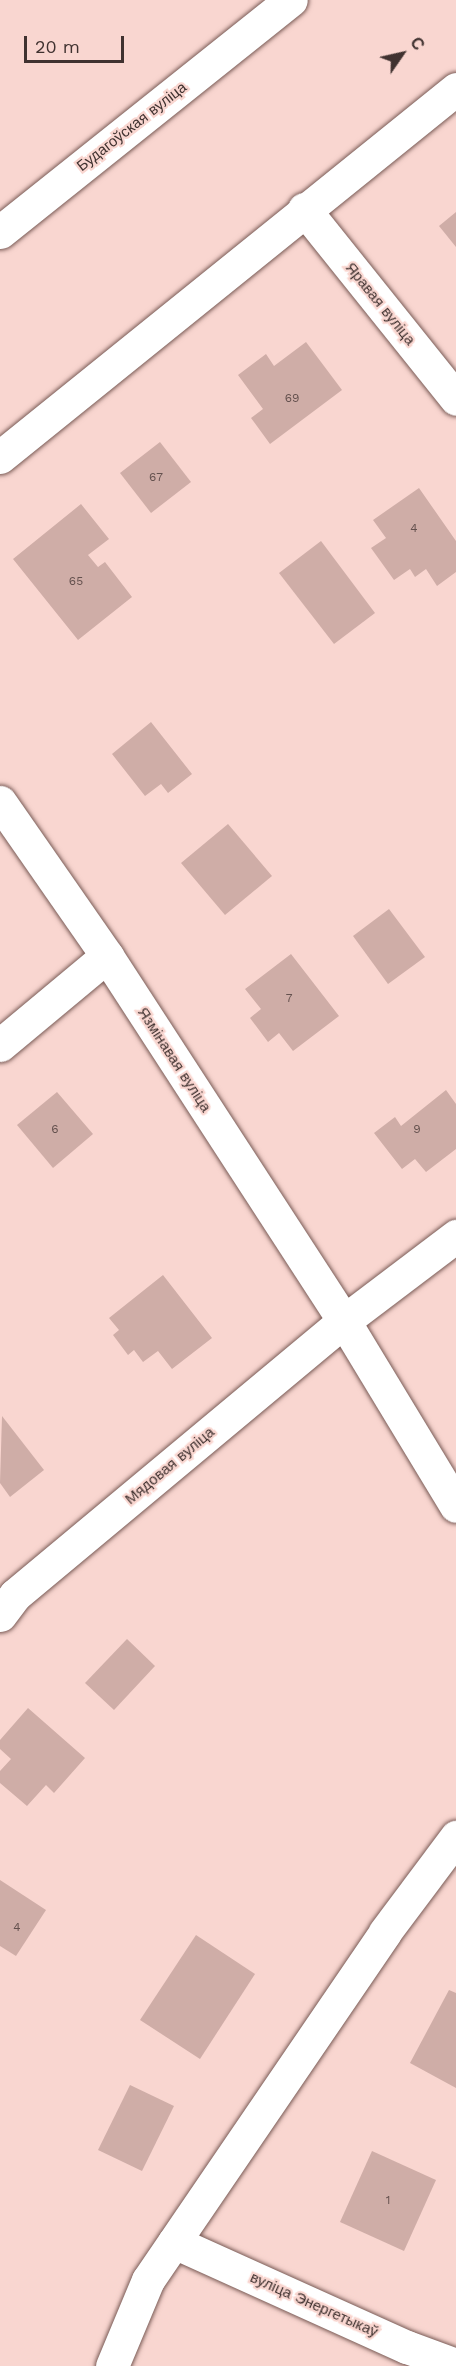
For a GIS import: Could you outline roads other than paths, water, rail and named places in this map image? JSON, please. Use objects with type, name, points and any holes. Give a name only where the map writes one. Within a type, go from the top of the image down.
[{"type":"street","name":"Будагоўская вуліца","points":[[0,232],[291,0]]},
{"type":"street","points":[[0,457],[304,209],[456,89]]},
{"type":"street","name":"Яравая вуліца","points":[[304,209],[456,399]]},
{"type":"street","name":"Язмінавая вуліца","points":[[0,802],[107,956],[344,1321],[456,1506]]},
{"type":"street","points":[[0,1045],[107,956]]},
{"type":"street","name":"Мядовая вуліца","points":[[0,1615],[15,1595],[344,1321],[456,1236]]},
{"type":"street","points":[[112,2366],[148,2280],[385,1932],[456,1837]]},
{"type":"street","name":"вуліца Энергетыкаў","points":[[174,2242],[456,2365]]}]
